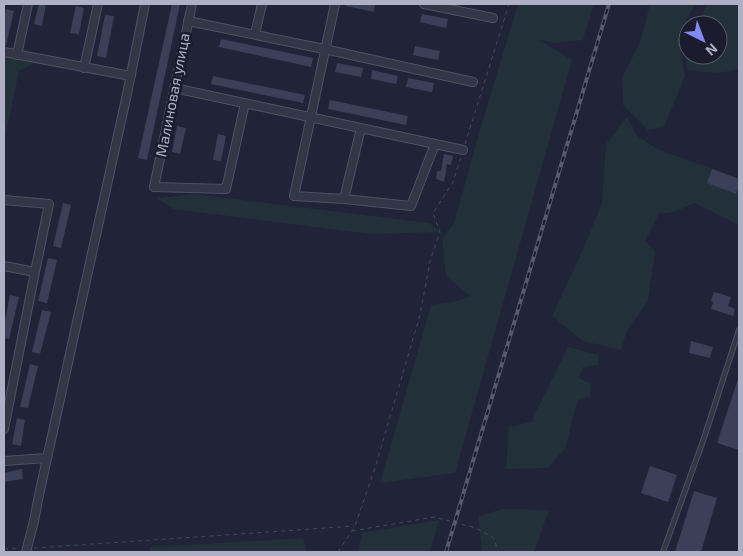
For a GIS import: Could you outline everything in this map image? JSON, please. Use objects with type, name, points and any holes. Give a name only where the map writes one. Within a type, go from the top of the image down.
[{"type":"street","points":[[17,55],[28,4]]},
{"type":"street","points":[[84,68],[98,4]]},
{"type":"street","points":[[26,550],[34,521],[131,76],[145,4]]},
{"type":"street","name":"Малиновая улица","points":[[192,4],[154,187],[226,189],[245,103]]},
{"type":"street","points":[[256,34],[262,4]]},
{"type":"street","points":[[334,4],[294,196],[411,206],[435,144]]},
{"type":"street","points":[[424,4],[493,18]]},
{"type":"street","points":[[188,21],[474,82]]},
{"type":"street","points":[[4,52],[131,76]]},
{"type":"street","points":[[174,88],[463,150]]},
{"type":"street","points":[[344,199],[361,128]]},
{"type":"street","points":[[4,200],[49,204],[4,429]]},
{"type":"street","points":[[4,266],[35,272]]},
{"type":"street","points":[[4,461],[47,458]]},
{"type":"lane","points":[[663,552],[704,438],[739,330]]},
{"type":"path","points":[[338,552],[355,526],[375,468],[420,315],[430,261],[440,232],[433,213],[453,182],[509,4]]},
{"type":"path","points":[[351,531],[434,517],[482,531],[494,538],[498,552]]},
{"type":"path","points":[[4,549],[26,550],[355,526]]},
{"type":"shaded area","points":[[518,4],[594,4],[583,40],[553,43],[538,39],[572,60],[455,473],[380,483],[431,305],[455,302],[470,296],[446,276],[442,239],[454,223]]},
{"type":"shaded area","points":[[650,4],[695,4],[689,15],[678,15],[678,65],[683,65],[685,76],[664,127],[648,130],[623,105],[622,77],[640,43]]},
{"type":"shaded area","points":[[707,4],[739,4],[739,69],[719,73],[687,70],[687,65],[728,65],[728,15],[702,15]]},
{"type":"shaded area","points":[[4,56],[34,63],[19,71],[4,143]]},
{"type":"shaded area","points":[[627,117],[637,136],[659,150],[739,178],[739,225],[695,203],[674,212],[659,214],[645,241],[655,251],[648,301],[627,330],[621,350],[583,341],[552,316],[602,203],[606,144]]},
{"type":"shaded area","points":[[193,194],[429,223],[440,232],[370,234],[174,209],[156,198]]},
{"type":"shaded area","points":[[568,347],[599,355],[598,365],[583,367],[579,378],[591,384],[590,396],[578,401],[566,447],[548,468],[506,469],[509,427],[531,422]]},
{"type":"shaded area","points":[[503,509],[549,510],[534,552],[481,552],[478,516]]},
{"type":"shaded area","points":[[439,520],[430,552],[358,552],[362,533]]},
{"type":"shaded area","points":[[303,538],[307,552],[150,552],[151,547]]},
{"type":"building","points":[[39,4],[46,4],[42,26],[34,24]]},
{"type":"building","points":[[172,4],[180,4],[147,160],[138,158]]},
{"type":"building","points":[[346,4],[375,4],[374,12],[346,6]]},
{"type":"building","points":[[76,6],[84,8],[79,34],[70,33]]},
{"type":"building","points":[[6,9],[14,11],[6,46],[4,46],[4,18]]},
{"type":"building","points":[[422,14],[448,19],[446,28],[420,22]]},
{"type":"building","points":[[105,15],[114,16],[106,58],[97,56]]},
{"type":"building","points":[[221,39],[313,58],[311,67],[219,47]]},
{"type":"building","points":[[415,46],[440,51],[438,60],[413,55]]},
{"type":"building","points":[[337,63],[363,68],[361,77],[335,72]]},
{"type":"building","points":[[372,70],[398,76],[396,84],[371,79]]},
{"type":"building","points":[[213,76],[305,95],[303,103],[211,84]]},
{"type":"building","points":[[408,78],[434,83],[432,92],[406,87]]},
{"type":"building","points":[[330,100],[408,116],[406,125],[328,109]]},
{"type":"building","points":[[177,126],[186,128],[180,154],[172,152]]},
{"type":"building","points":[[218,134],[226,136],[221,161],[213,160]]},
{"type":"building","points":[[444,154],[453,156],[451,165],[447,164],[444,182],[436,179],[437,171],[441,171]]},
{"type":"building","points":[[712,169],[739,179],[736,194],[707,183]]},
{"type":"building","points":[[63,203],[71,205],[61,248],[53,246]]},
{"type":"building","points":[[48,258],[57,260],[47,303],[38,301]]},
{"type":"building","points":[[714,292],[731,297],[728,306],[735,309],[733,316],[711,309]]},
{"type":"building","points":[[10,295],[19,297],[9,339],[4,338],[4,325]]},
{"type":"building","points":[[42,310],[51,312],[40,354],[32,352]]},
{"type":"building","points":[[691,341],[713,347],[710,358],[689,353]]},
{"type":"building","points":[[30,364],[38,366],[28,408],[20,407]]},
{"type":"building","points":[[739,379],[739,450],[717,443]]},
{"type":"building","points":[[17,418],[25,420],[21,446],[12,444]]},
{"type":"building","points":[[650,466],[677,475],[668,502],[641,493]]},
{"type":"building","points":[[22,469],[23,479],[4,482],[4,473]]},
{"type":"building","points":[[694,491],[717,498],[701,552],[675,552]]},
{"type":"railway","points":[[446,552],[609,4]]}]
